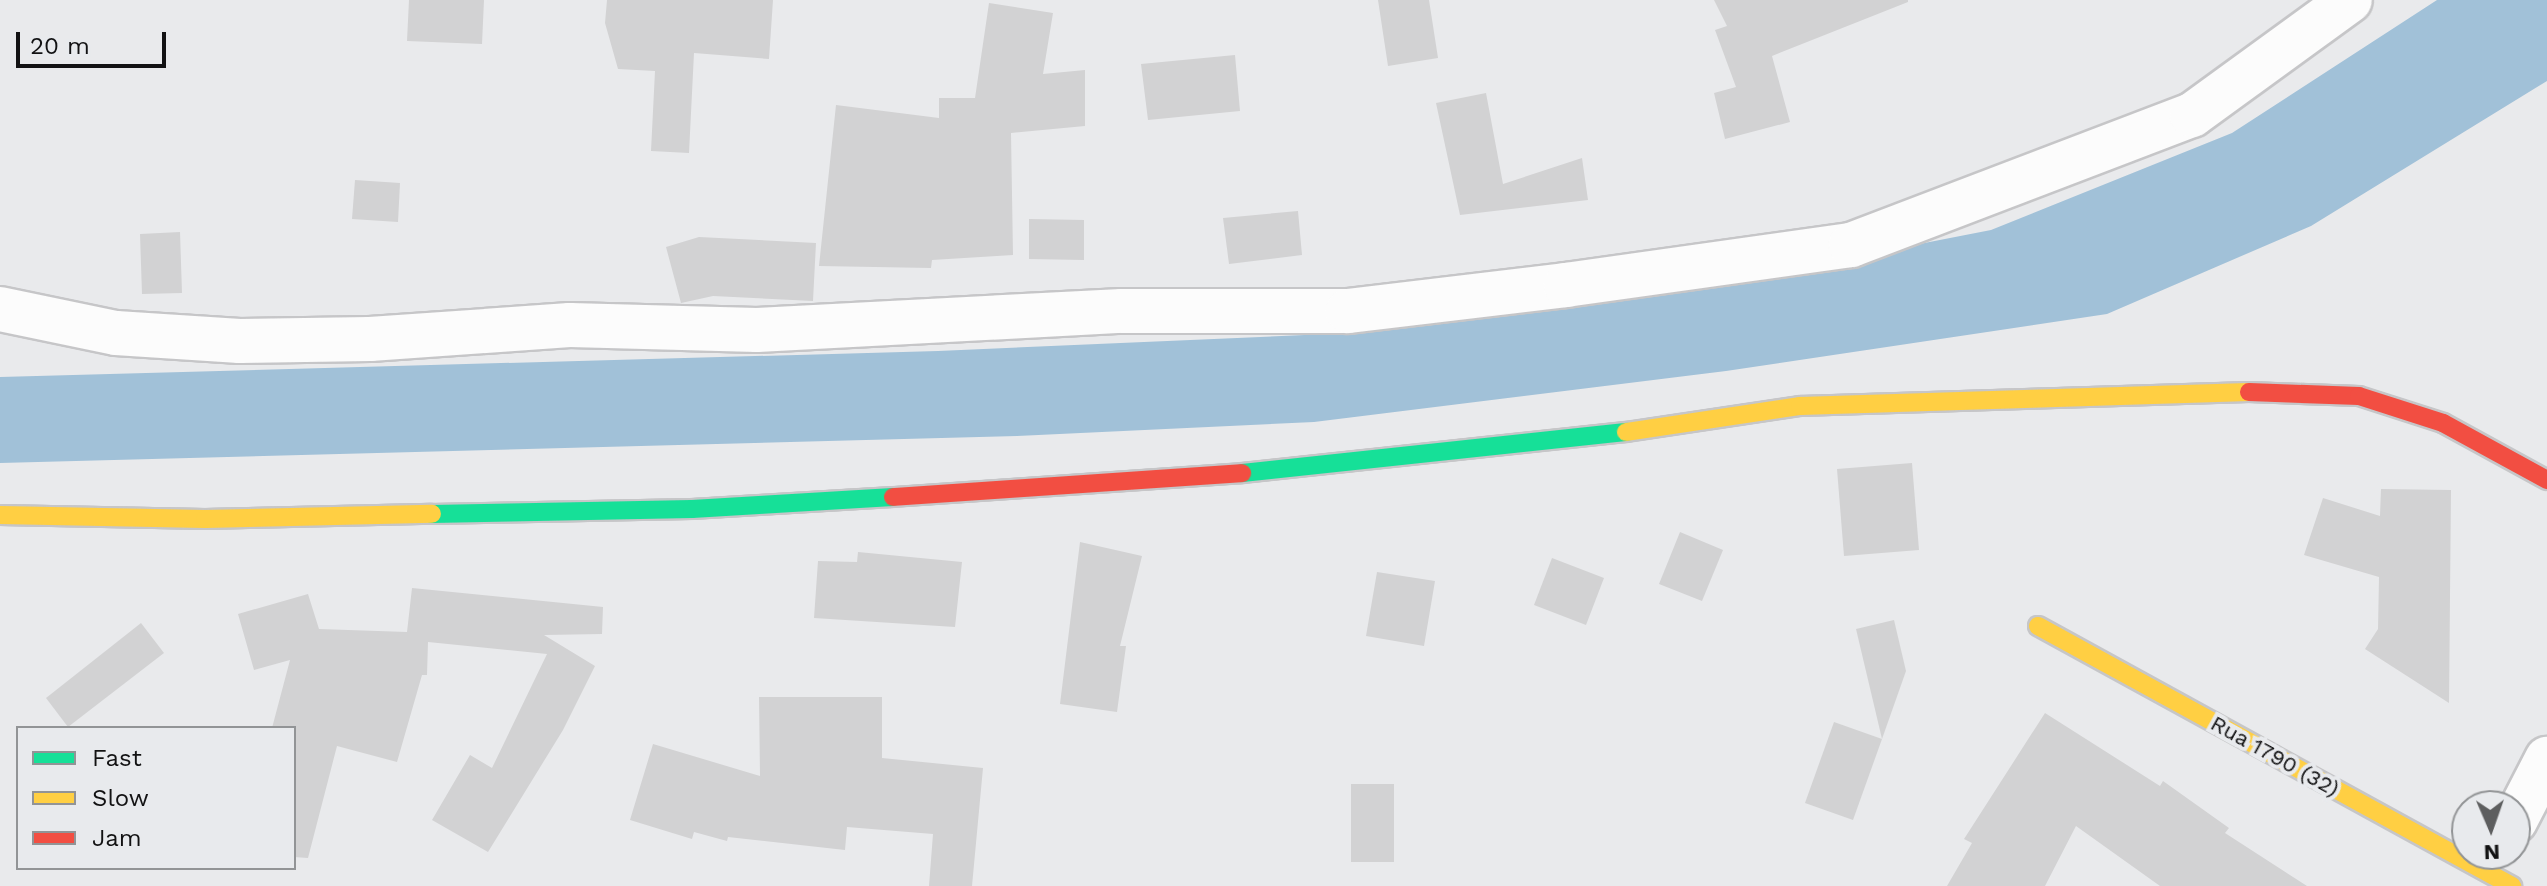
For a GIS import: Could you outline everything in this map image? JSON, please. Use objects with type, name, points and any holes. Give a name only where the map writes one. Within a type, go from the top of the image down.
[{"type":"street","points":[[0,309],[116,333],[297,340],[570,325],[757,330],[1122,311],[1348,311],[1566,285],[1851,245],[2192,115],[2350,0]]},
{"type":"street","points":[[0,515],[205,519],[692,509],[1194,478],[1655,429],[1800,406],[1926,398],[2234,391],[2359,396],[2443,423],[2547,480]]},
{"type":"street","name":"Rua 1790 (32)","points":[[2038,626],[2495,875]]},
{"type":"street","points":[[2531,790],[2547,759]]},
{"type":"water","points":[[2437,0],[2547,0],[2547,81],[2311,226],[2107,314],[1726,371],[1314,422],[1017,436],[0,463],[0,377],[938,351],[1350,333],[1653,296],[1991,230],[2232,133]]},
{"type":"building","points":[[409,0],[484,0],[482,44],[407,41]]},
{"type":"building","points":[[607,0],[773,0],[769,59],[694,53],[689,153],[651,151],[655,71],[618,69],[605,23]]},
{"type":"building","points":[[1378,0],[1429,0],[1438,58],[1388,66]]},
{"type":"building","points":[[1714,0],[1908,2],[1772,56],[1790,122],[1725,139],[1714,93],[1736,87],[1715,30],[1727,26]]},
{"type":"building","points":[[989,3],[1053,13],[1043,74],[1085,70],[1085,126],[1011,133],[1013,255],[932,260],[931,268],[819,266],[836,105],[939,118],[939,98],[975,98]]},
{"type":"building","points":[[1235,55],[1240,111],[1148,120],[1141,64]]},
{"type":"building","points":[[1486,93],[1503,184],[1582,158],[1588,200],[1460,215],[1436,103]]},
{"type":"building","points":[[355,180],[400,183],[398,222],[352,219]]},
{"type":"building","points":[[1298,211],[1302,255],[1229,264],[1223,218]]},
{"type":"building","points":[[1029,219],[1084,220],[1084,260],[1029,259]]},
{"type":"building","points":[[180,232],[182,293],[142,294],[140,234]]},
{"type":"building","points":[[699,237],[816,243],[813,301],[713,296],[681,303],[666,247]]},
{"type":"building","points":[[1912,463],[1919,550],[1844,556],[1837,469]]},
{"type":"building","points":[[2381,489],[2451,490],[2449,703],[2365,649],[2378,629],[2379,577],[2304,555],[2323,498],[2380,516]]},
{"type":"building","points":[[1680,532],[1723,550],[1702,601],[1659,584]]},
{"type":"building","points":[[1080,542],[1142,556],[1120,646],[1126,646],[1117,712],[1060,704]]},
{"type":"building","points":[[858,552],[962,562],[955,627],[814,618],[818,561],[857,562]]},
{"type":"building","points":[[1552,558],[1604,578],[1586,625],[1534,605]]},
{"type":"building","points":[[1377,572],[1435,581],[1424,646],[1366,636]]},
{"type":"building","points":[[412,588],[603,607],[602,634],[544,635],[595,666],[563,730],[488,852],[432,820],[470,755],[492,768],[547,654],[428,642],[427,675],[422,675],[397,762],[337,746],[308,858],[296,857],[296,726],[273,726],[290,660],[254,670],[238,614],[308,594],[319,629],[407,632]]},
{"type":"building","points":[[1894,620],[1906,671],[1882,739],[1856,629]]},
{"type":"building","points":[[141,623],[164,653],[69,726],[46,698]]},
{"type":"building","points":[[759,697],[882,697],[882,758],[983,768],[972,886],[929,886],[933,834],[847,827],[845,850],[728,837],[727,841],[694,832],[692,839],[630,820],[653,744],[760,776]]},
{"type":"building","points":[[2045,713],[2160,786],[2163,781],[2229,828],[2225,833],[2307,886],[2160,886],[2076,826],[2045,886],[1947,886],[1972,843],[1964,839]]},
{"type":"building","points":[[1834,722],[1882,739],[1853,820],[1805,803]]},
{"type":"building","points":[[1351,784],[1394,784],[1394,862],[1351,862]]},
{"type":"traffic: fast","points":[[1242,473],[1626,432]]},
{"type":"traffic: fast","points":[[432,514],[692,509],[893,497]]},
{"type":"traffic: slow","points":[[1626,432],[1800,406],[2249,392]]},
{"type":"traffic: slow","points":[[0,515],[205,519],[432,514]]},
{"type":"traffic: slow","points":[[2038,626],[2512,886]]},
{"type":"traffic: jam","points":[[2249,392],[2359,396],[2443,423],[2547,480]]},
{"type":"traffic: jam","points":[[893,497],[1242,473]]}]
